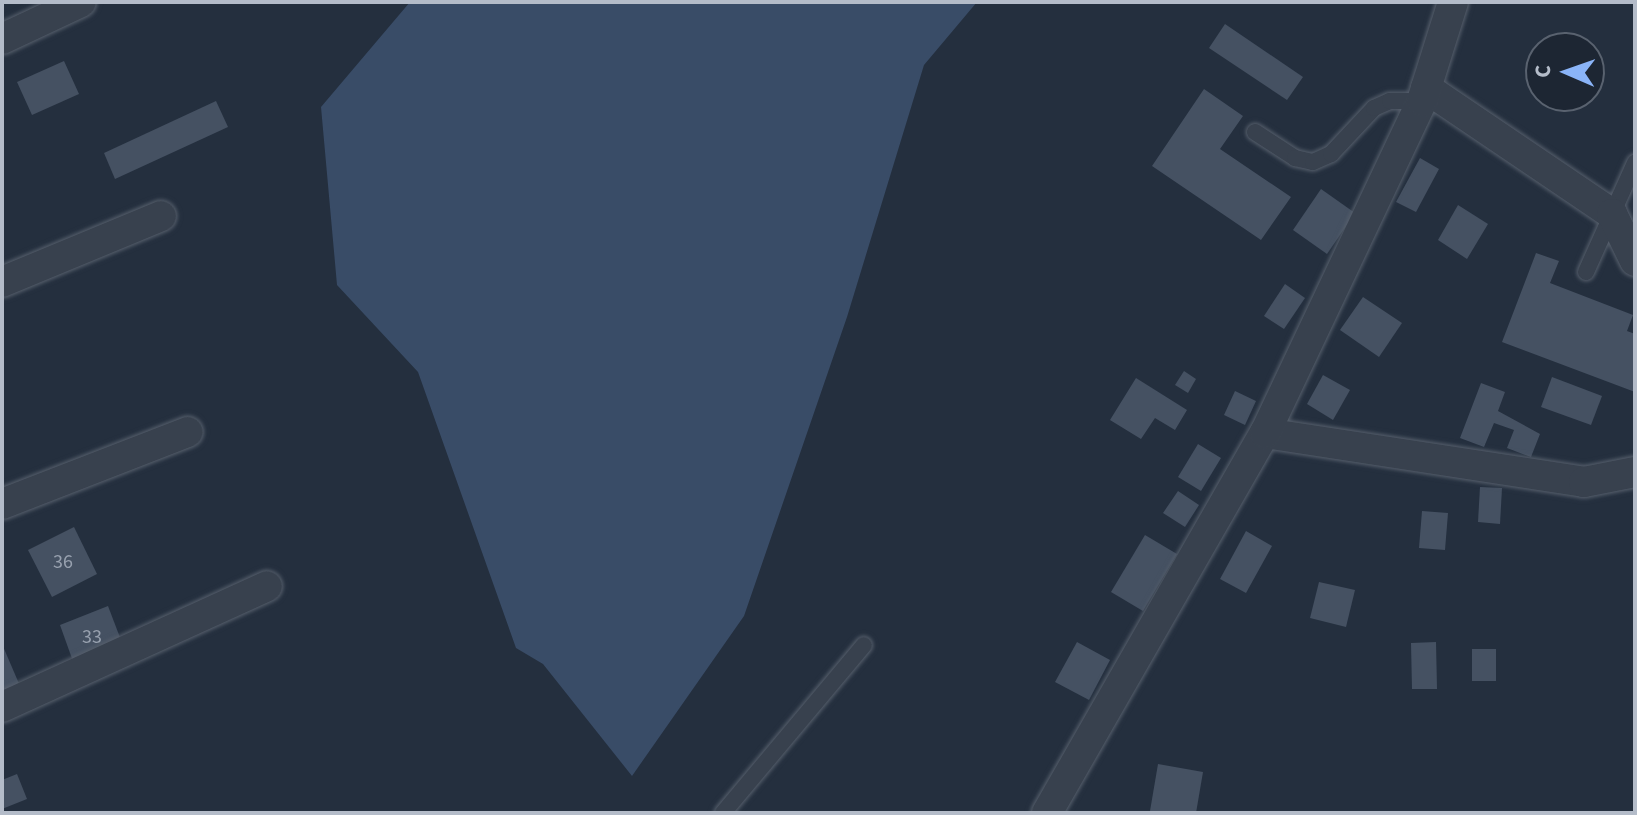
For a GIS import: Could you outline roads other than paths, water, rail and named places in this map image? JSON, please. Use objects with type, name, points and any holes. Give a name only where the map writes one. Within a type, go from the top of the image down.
[{"type":"street","points":[[2,39],[81,2]]},
{"type":"street","points":[[1047,813],[1265,433],[1424,94],[1453,2]]},
{"type":"street","points":[[1424,94],[1612,214],[1635,261]]},
{"type":"street","points":[[2,282],[161,216]]},
{"type":"street","points":[[2,504],[188,432]]},
{"type":"street","points":[[1265,433],[1584,482],[1635,472]]},
{"type":"street","points":[[2,707],[267,586]]},
{"type":"lane","points":[[1255,132],[1295,158],[1313,162],[1341,145],[1374,108],[1390,101],[1424,94]]},
{"type":"lane","points":[[1586,272],[1635,163]]},
{"type":"lane","points":[[723,813],[864,645]]},
{"type":"water","points":[[410,2],[977,2],[924,65],[847,317],[744,616],[632,776],[543,664],[516,648],[418,372],[337,285],[321,107]]}]
